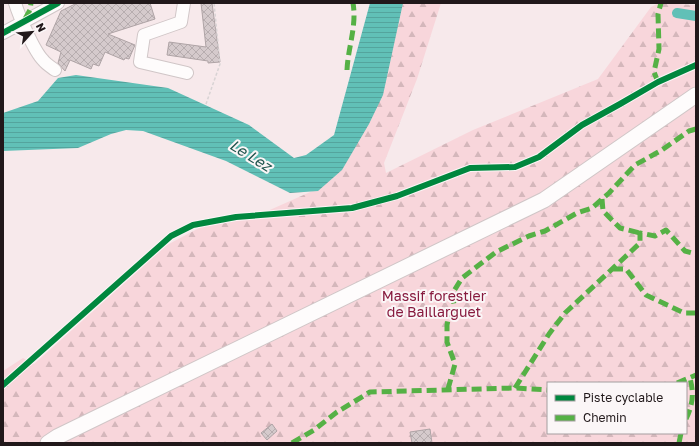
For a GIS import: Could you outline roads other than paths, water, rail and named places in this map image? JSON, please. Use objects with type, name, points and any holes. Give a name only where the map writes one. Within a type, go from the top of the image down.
[{"type":"main road","points":[[48,443],[57,437],[544,200],[696,95]]},
{"type":"street","points":[[16,3],[23,22],[42,60],[55,70]]},
{"type":"street","points":[[3,33],[58,3]]},
{"type":"street","points":[[184,3],[181,22],[144,35],[140,62],[187,73]]},
{"type":"water","name":"Le Lez","points":[[370,3],[403,3],[383,95],[369,124],[342,170],[318,191],[290,193],[226,161],[143,131],[126,130],[111,134],[78,148],[3,151],[3,113],[38,101],[58,78],[76,75],[168,88],[249,125],[294,158],[306,155],[334,135]]},
{"type":"waterway","points":[[677,13],[696,16]]},
{"type":"park label","name":"Massif forestier de Baillarguet","points":[[434,304]]}]
